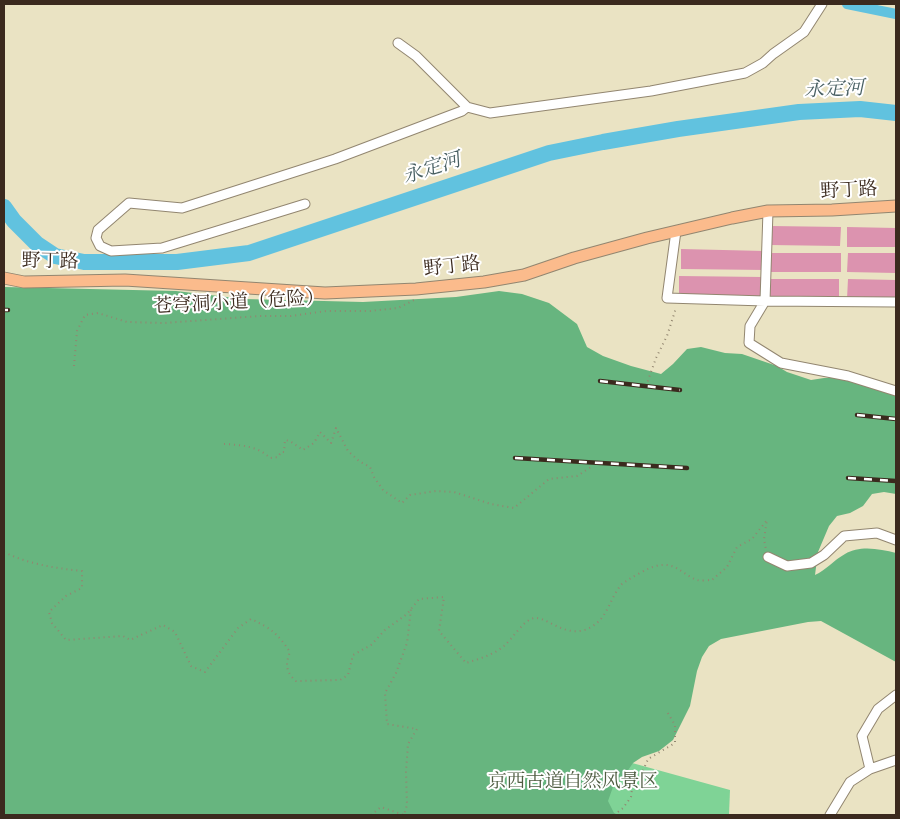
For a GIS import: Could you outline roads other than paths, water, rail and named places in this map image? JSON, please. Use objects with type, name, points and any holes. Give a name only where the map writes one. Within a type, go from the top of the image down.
[{"type":"main road","name":"野丁路","points":[[4,278],[24,282],[125,280],[324,293],[416,289],[484,282],[524,275],[574,258],[676,231],[768,211],[896,206]]},
{"type":"street","points":[[398,43],[416,56],[467,107],[490,113],[651,91],[745,73],[763,63],[772,54],[804,32],[822,5]]},
{"type":"street","points":[[306,204],[162,248],[111,251],[100,246],[96,238],[98,230],[129,203],[182,208],[335,159],[462,111],[467,107]]},
{"type":"street","points":[[768,211],[765,301],[750,326],[749,343],[781,363],[848,376],[896,391]]},
{"type":"street","points":[[676,231],[667,298],[896,302]]},
{"type":"street","points":[[768,557],[787,566],[812,563],[824,555],[844,536],[877,533],[896,540]]},
{"type":"street","points":[[870,769],[862,736],[878,709],[896,695]]},
{"type":"street","points":[[830,815],[850,782],[870,769],[896,760]]},
{"type":"waterway","points":[[847,4],[896,14]]},
{"type":"waterway","name":"永定河","points":[[4,207],[14,221],[37,244],[55,256],[84,262],[177,262],[249,253],[549,153],[678,129],[799,112],[860,109],[896,113]]},
{"type":"railway","points":[[600,381],[680,390]]},
{"type":"railway","points":[[857,415],[896,419]]},
{"type":"railway","points":[[515,458],[687,468]]},
{"type":"railway","points":[[848,478],[896,481]]},
{"type":"park label","name":"京西古道自然风景区","points":[[573,782]]}]
